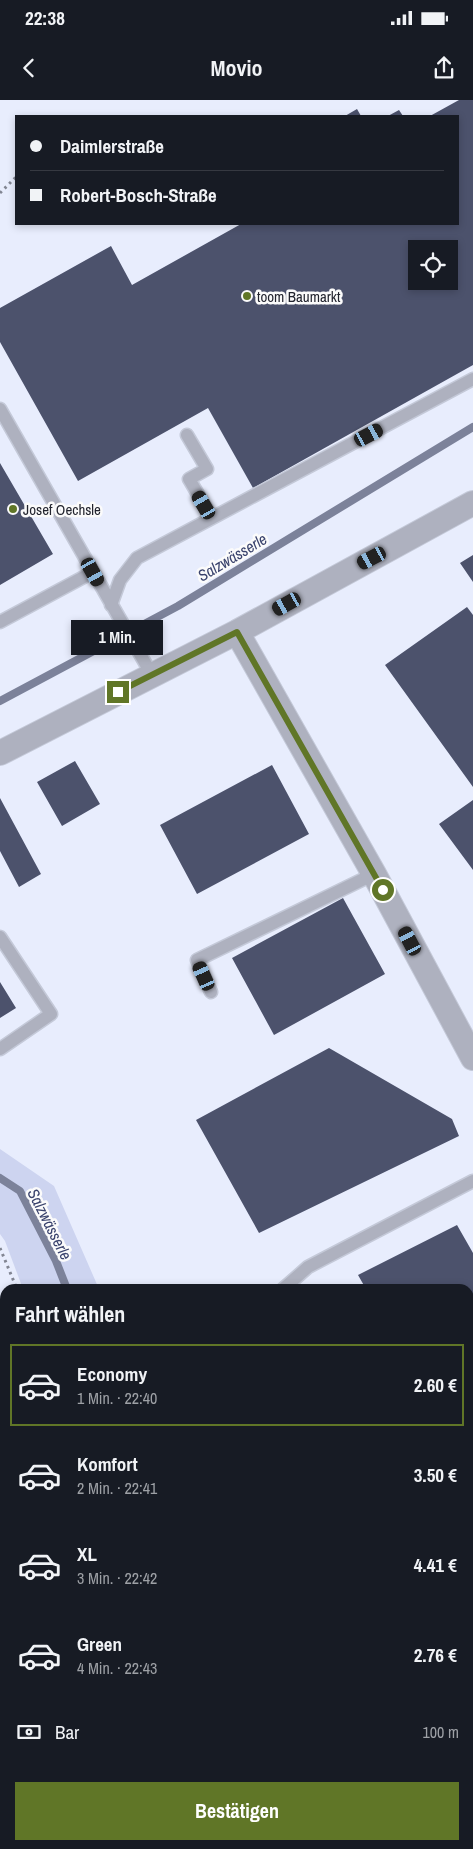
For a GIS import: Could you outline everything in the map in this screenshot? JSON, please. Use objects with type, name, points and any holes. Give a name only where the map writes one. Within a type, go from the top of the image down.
[{"type":"street","points":[[0,752],[237,632],[473,503]]},
{"type":"street","points":[[237,632],[374,874],[473,1058]]},
{"type":"lane","points":[[111,605],[120,580],[137,558],[473,379]]},
{"type":"lane","points":[[0,409],[152,675]]},
{"type":"lane","points":[[188,435],[207,469],[189,479],[212,518]]},
{"type":"lane","points":[[0,622],[93,572]]},
{"type":"lane","points":[[211,992],[197,960],[374,874]]},
{"type":"lane","points":[[0,937],[52,1014],[0,1050]]},
{"type":"lane","points":[[289,1284],[308,1267],[473,1181]]},
{"type":"path","points":[[0,193],[15,178]]},
{"type":"path","points":[[0,1248],[16,1284]]},
{"type":"shaded area","points":[[0,1149],[54,1186],[97,1284],[21,1284],[5,1241],[0,1234]]},
{"type":"building","name":"toom Baumarkt","points":[[459,100],[473,100],[473,365],[253,488],[208,408],[78,481],[0,342],[0,308],[111,246],[132,285],[239,225],[459,225],[459,115],[432,115]]},
{"type":"building","points":[[357,109],[360,115],[347,115]]},
{"type":"building","points":[[399,110],[402,115],[390,115]]},
{"type":"building","name":"Josef Oechsle","points":[[0,463],[53,554],[0,585]]},
{"type":"building","points":[[473,555],[473,582],[460,563]]},
{"type":"building","points":[[467,607],[473,615],[473,787],[385,665]]},
{"type":"building","points":[[75,761],[100,804],[62,826],[37,782]]},
{"type":"building","points":[[272,765],[309,834],[197,894],[160,825]]},
{"type":"building","points":[[0,798],[41,874],[19,887],[0,851]]},
{"type":"building","points":[[473,800],[473,870],[439,824]]},
{"type":"building","points":[[343,898],[385,974],[274,1035],[232,958]]},
{"type":"building","points":[[0,982],[16,1008],[0,1018]]},
{"type":"building","points":[[329,1048],[452,1119],[459,1136],[259,1233],[196,1120]]},
{"type":"building","points":[[457,1225],[473,1253],[473,1284],[363,1284],[358,1275]]},
{"type":"waterway","name":"Salzwässerle","points":[[0,701],[178,606],[473,427]]},
{"type":"waterway","name":"Salzwässerle","points":[[0,1178],[20,1191],[56,1261],[65,1284]]},
{"type":"place","name":"toom Baumarkt","points":[[247,296]]},
{"type":"place","name":"Josef Oechsle","points":[[13,509]]},
{"type":"route","points":[[118,692],[237,632],[383,890]]}]
